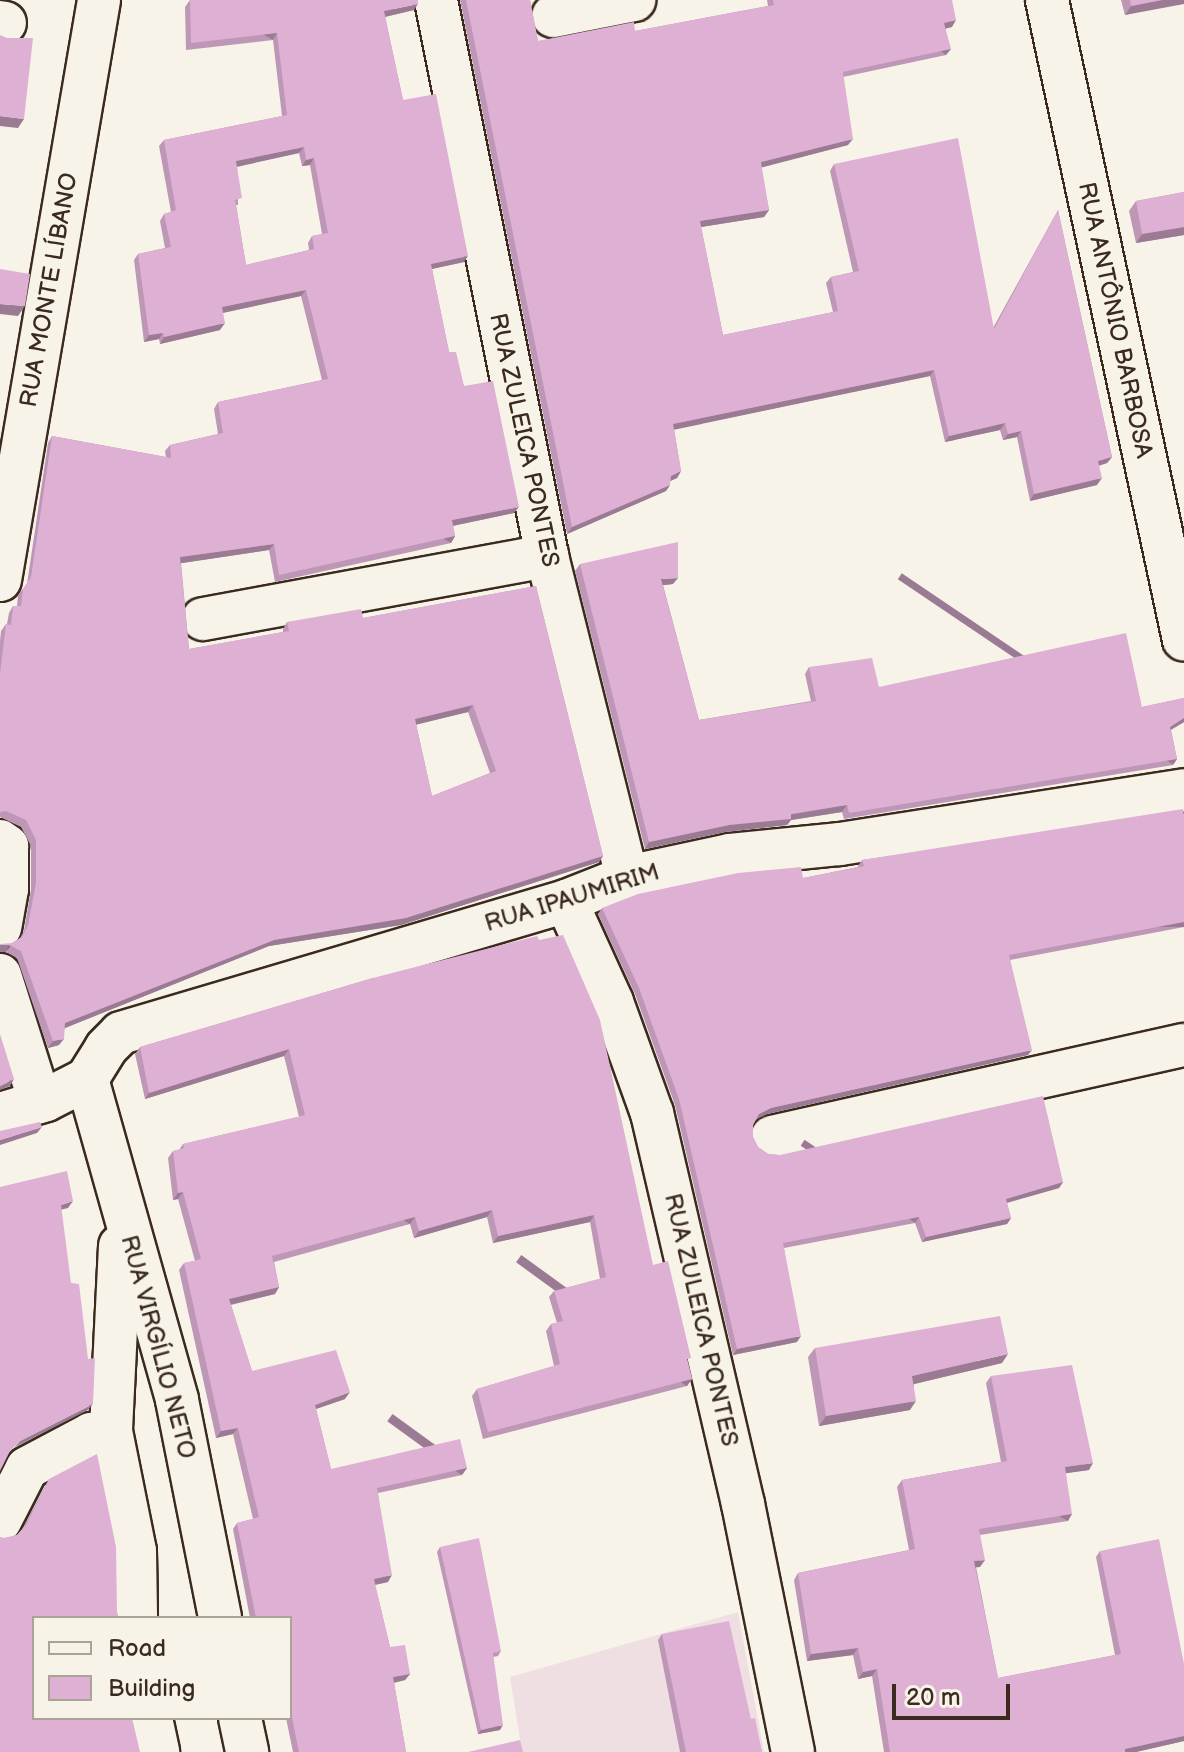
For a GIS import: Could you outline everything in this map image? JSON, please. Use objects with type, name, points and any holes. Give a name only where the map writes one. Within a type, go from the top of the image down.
[{"type":"street","name":"RUA MONTE LÍBANO","points":[[0,580],[99,0]]},
{"type":"street","name":"RUA ZULEICA PONTES","points":[[436,0],[547,556],[627,877]]},
{"type":"street","points":[[553,16],[634,0]]},
{"type":"street","name":"RUA ANTÔNIO BARBOSA","points":[[1047,0],[1184,640]]},
{"type":"street","points":[[203,619],[547,556]]},
{"type":"street","name":"RUA IPAUMIRIM","points":[[87,1079],[106,1048],[121,1033],[566,901],[627,877],[730,855],[840,844],[1184,790]]},
{"type":"street","points":[[0,841],[7,846],[7,889],[0,927]]},
{"type":"street","name":"RUA ZULEICA PONTES","points":[[566,901],[612,1002],[652,1113],[743,1504],[793,1752]]},
{"type":"street","points":[[0,975],[40,1102]]},
{"type":"street","points":[[772,1137],[1184,1045]]},
{"type":"street","points":[[0,1114],[40,1102],[87,1079]]},
{"type":"street","name":"RUA VIRGÍLIO NETO","points":[[87,1079],[121,1212],[177,1400],[220,1616]]},
{"type":"street","points":[[121,1212],[111,1431],[135,1551],[136,1616]]},
{"type":"street","points":[[0,1521],[27,1468],[91,1434],[111,1431]]},
{"type":"street","points":[[151,1720],[158,1752]]},
{"type":"street","points":[[240,1720],[247,1752]]},
{"type":"shaded area","points":[[738,1612],[764,1752],[522,1752],[510,1677]]},
{"type":"building","points":[[190,0],[418,0],[418,4],[384,11],[403,100],[436,94],[468,256],[431,264],[449,352],[456,352],[464,386],[493,381],[519,507],[452,520],[455,536],[279,575],[274,544],[180,557],[189,649],[289,631],[287,622],[361,609],[363,618],[536,586],[603,856],[406,918],[274,940],[65,1023],[64,1039],[53,1041],[21,951],[10,945],[0,945],[22,937],[28,925],[36,883],[36,840],[26,820],[6,811],[0,812],[0,674],[6,624],[11,625],[13,606],[21,606],[23,589],[31,577],[52,436],[171,458],[170,445],[223,433],[218,402],[328,379],[306,290],[222,307],[225,323],[164,337],[163,333],[149,335],[138,254],[171,247],[164,214],[176,210],[164,140],[287,115],[277,33],[191,43]],"holes":[[[304,147],[306,160],[314,158],[328,233],[312,236],[314,249],[246,265],[235,200],[242,198],[236,161]],[[473,705],[496,771],[432,796],[415,719]]]},
{"type":"building","points":[[466,0],[530,0],[538,41],[634,22],[635,31],[774,5],[773,0],[952,0],[956,20],[944,23],[951,49],[843,72],[853,139],[761,162],[769,210],[700,221],[723,335],[838,311],[831,277],[859,271],[834,164],[958,138],[994,329],[1058,210],[1112,457],[1098,461],[1102,478],[1034,494],[1021,431],[1008,434],[1005,423],[949,436],[934,370],[673,424],[681,471],[671,476],[670,485],[572,527]]},
{"type":"building","points":[[1130,0],[1162,0],[1131,6]]},
{"type":"building","points":[[0,35],[33,38],[24,119],[0,116]]},
{"type":"building","points":[[1184,192],[1184,227],[1142,234],[1136,201]]},
{"type":"building","points":[[0,269],[30,274],[25,306],[0,304]]},
{"type":"building","points":[[678,542],[678,578],[661,579],[699,720],[816,701],[809,667],[872,658],[879,687],[1126,633],[1142,707],[1184,698],[1184,718],[1170,727],[1177,759],[849,813],[847,805],[791,814],[791,819],[729,825],[649,842],[580,564]]},
{"type":"building","points":[[1183,809],[1184,922],[1009,955],[1032,1050],[771,1108],[759,1114],[753,1125],[753,1137],[758,1147],[768,1154],[780,1155],[1043,1096],[1063,1182],[1006,1199],[1011,1218],[926,1237],[919,1217],[783,1243],[801,1336],[737,1349],[679,1099],[639,988],[602,908],[638,894],[738,873],[801,867],[803,878],[864,866],[862,860]]},
{"type":"building","points":[[563,935],[600,1020],[653,1265],[668,1261],[691,1358],[687,1359],[692,1379],[488,1432],[477,1389],[560,1364],[551,1324],[563,1321],[554,1291],[606,1277],[594,1215],[498,1236],[492,1210],[419,1231],[415,1217],[272,1256],[279,1287],[229,1299],[252,1371],[336,1350],[350,1392],[315,1405],[331,1469],[460,1439],[467,1468],[377,1488],[392,1575],[374,1579],[390,1647],[405,1645],[410,1674],[393,1677],[406,1752],[299,1752],[292,1718],[292,1616],[256,1616],[237,1523],[259,1517],[238,1428],[221,1431],[184,1263],[201,1259],[183,1192],[178,1193],[173,1151],[184,1148],[183,1144],[305,1115],[289,1049],[149,1093],[140,1047],[373,978],[537,936],[539,940]]},
{"type":"building","points":[[0,1034],[14,1079],[0,1086]]},
{"type":"building","points":[[40,1122],[42,1127],[0,1140],[0,1131]]},
{"type":"building","points":[[67,1171],[73,1201],[61,1205],[71,1283],[79,1284],[88,1359],[95,1358],[93,1404],[20,1441],[10,1451],[0,1471],[0,1187]]},
{"type":"building","points":[[1000,1316],[1008,1354],[912,1376],[916,1401],[826,1416],[815,1348]]},
{"type":"building","points":[[1072,1365],[1093,1463],[1065,1467],[1072,1514],[979,1529],[985,1560],[974,1561],[998,1678],[1121,1654],[1100,1551],[1159,1539],[1184,1664],[1184,1736],[1125,1749],[1125,1752],[890,1752],[877,1669],[863,1672],[858,1648],[811,1654],[798,1573],[915,1549],[902,1480],[1007,1461],[991,1376]]},
{"type":"building","points":[[97,1454],[116,1547],[118,1616],[32,1616],[32,1720],[132,1720],[140,1752],[0,1752],[0,1537],[17,1535],[26,1525],[49,1479]]},
{"type":"building","points":[[479,1538],[501,1651],[493,1653],[503,1725],[481,1730],[440,1547]]},
{"type":"building","points":[[729,1621],[751,1719],[755,1718],[762,1752],[686,1752],[662,1634]]},
{"type":"building","points":[[520,1740],[523,1752],[468,1752]]}]
